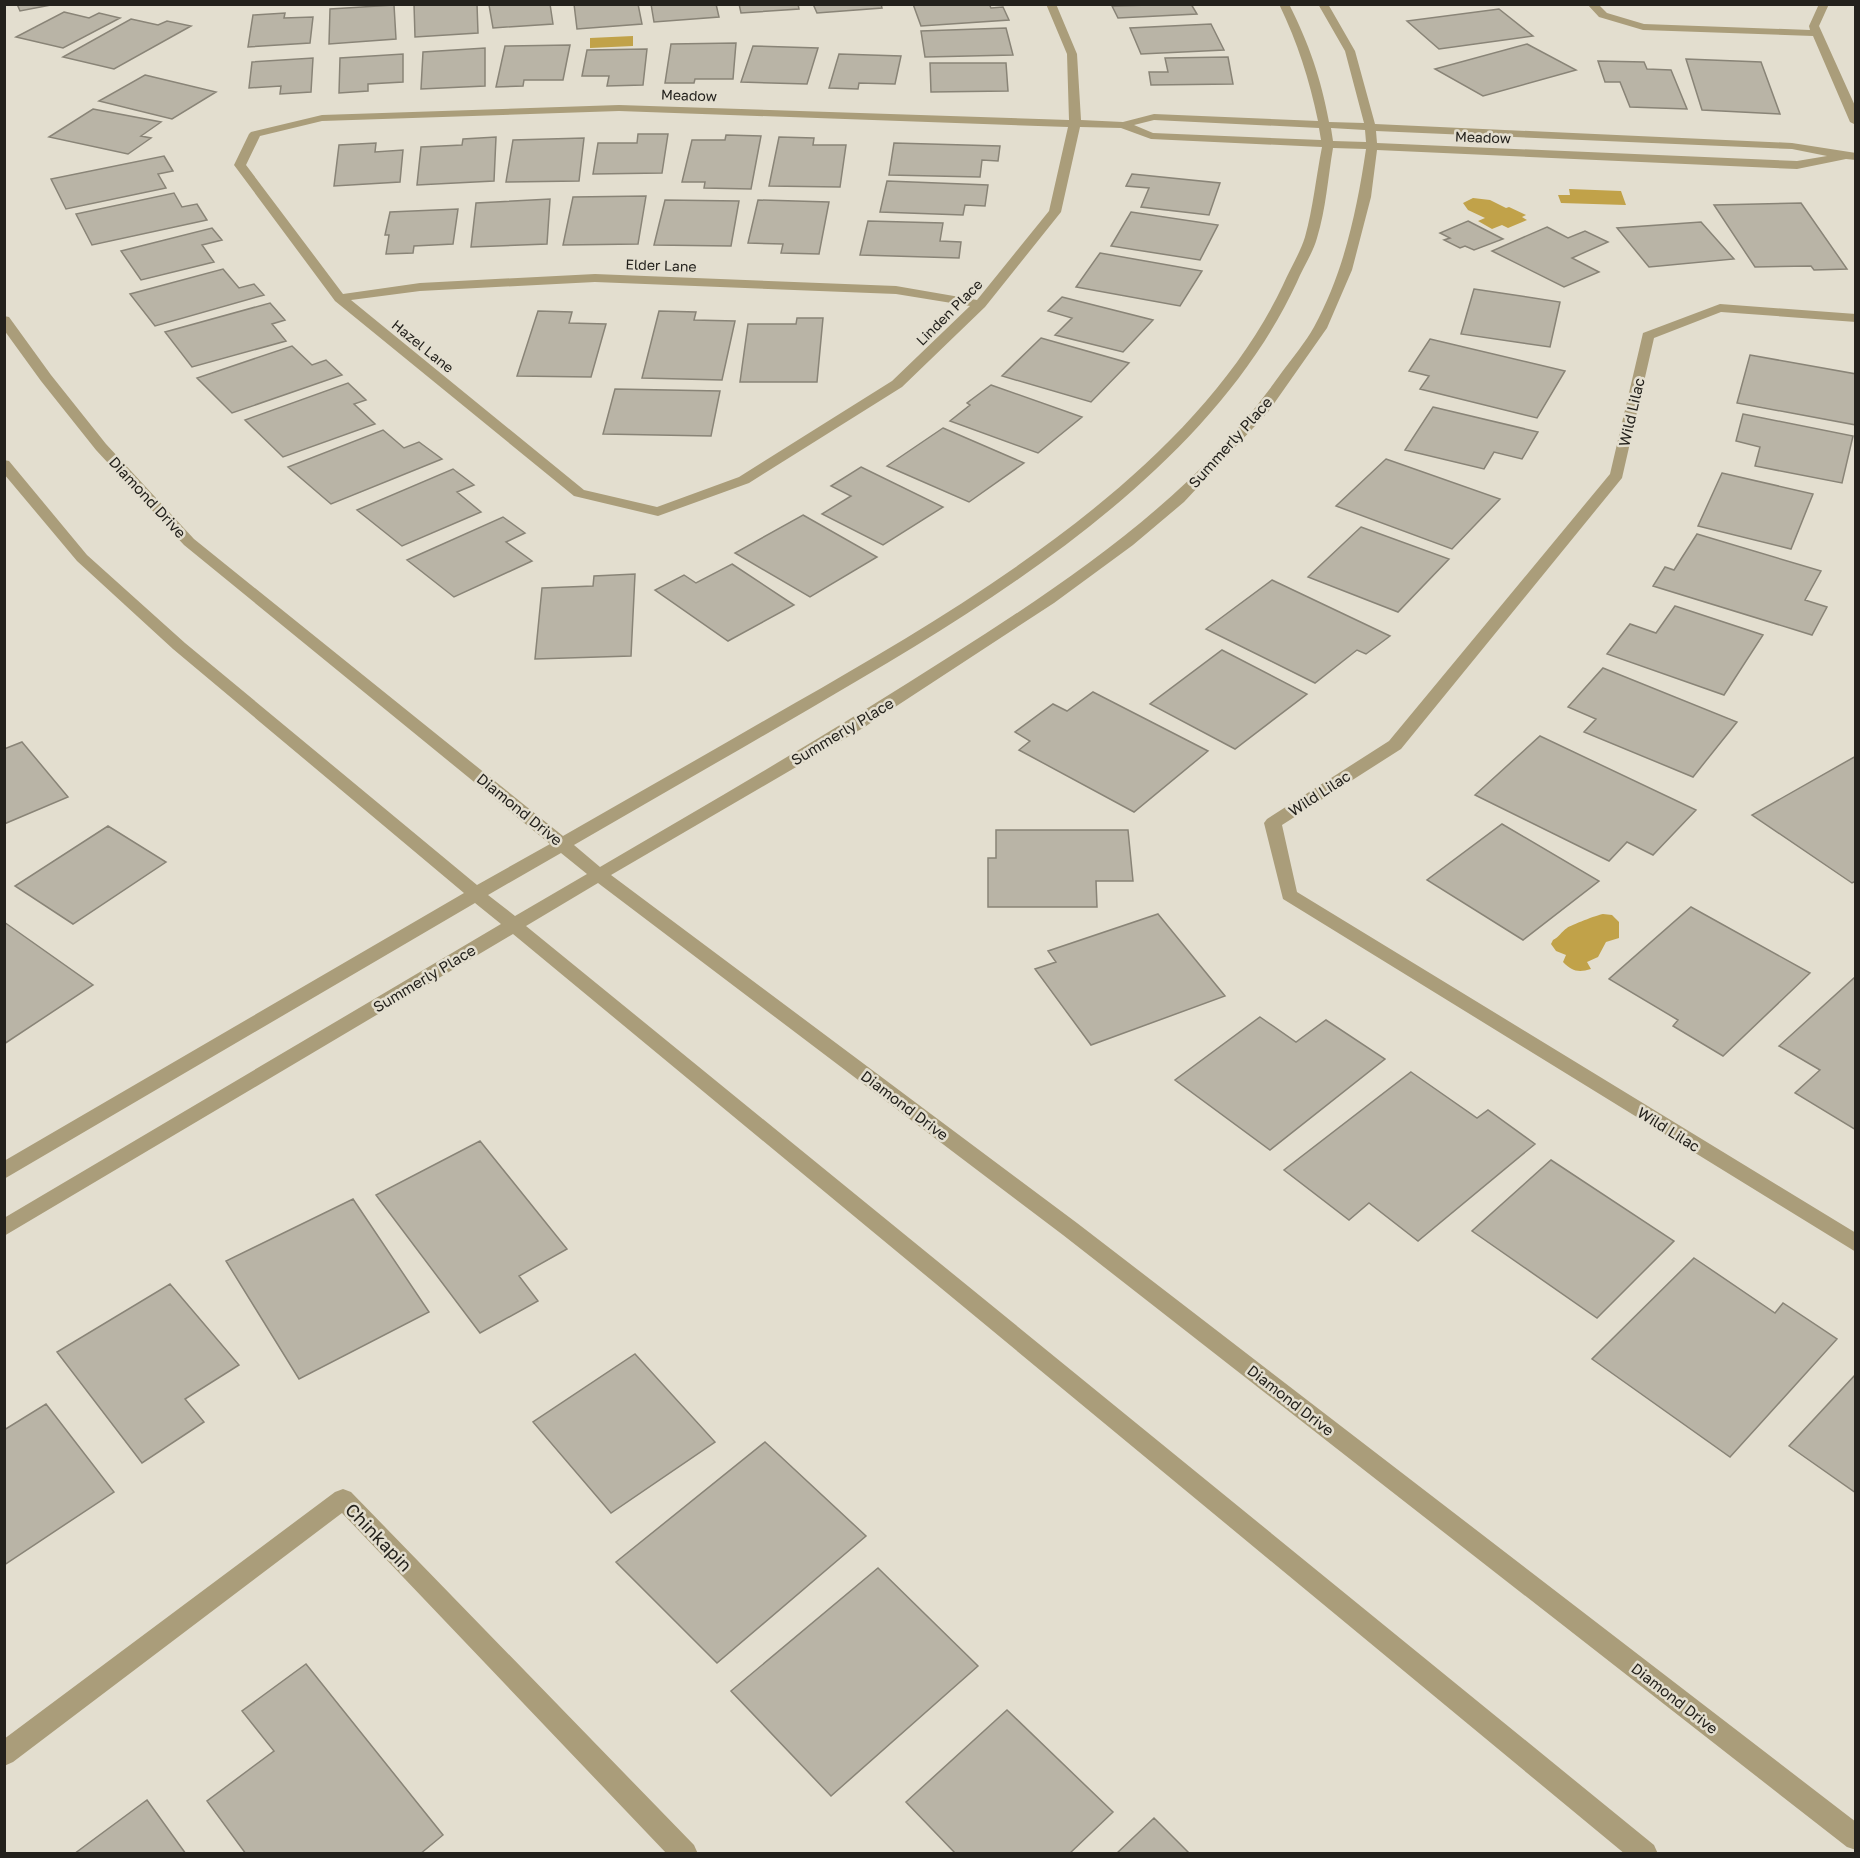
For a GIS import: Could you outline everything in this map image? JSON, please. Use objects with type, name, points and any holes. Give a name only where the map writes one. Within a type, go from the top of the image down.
[{"type":"street","name":"Linden Place","points":[[658,512],[744,480],[897,384],[980,304],[1055,212],[1075,123],[1072,54],[1051,4]]},
{"type":"street","points":[[4,1171],[476,894],[901,649],[1017,573],[1107,504],[1194,425],[1233,378],[1274,317],[1311,238],[1328,145],[1316,83],[1304,45],[1284,4]]},
{"type":"street","name":"Summerly Place","points":[[4,1228],[514,924],[856,724],[1049,600],[1128,542],[1179,499],[1263,409],[1320,328],[1346,270],[1365,197],[1372,147],[1370,126],[1350,51],[1323,4]]},
{"type":"street","points":[[1592,4],[1603,15],[1643,27],[1817,33]]},
{"type":"street","points":[[1824,4],[1814,26],[1856,122]]},
{"type":"street","name":"Meadow","points":[[255,134],[322,118],[619,108],[1123,125],[1154,117],[1792,146],[1849,156]]},
{"type":"street","name":"Meadow","points":[[1123,125],[1151,136],[1372,147],[1797,165],[1849,156]]},
{"type":"street","name":"Hazel Lane","points":[[255,134],[240,165],[340,298],[579,493],[658,512]]},
{"type":"street","name":"Elder Lane","points":[[340,298],[420,287],[595,278],[896,290],[980,304]]},
{"type":"street","name":"Wild Lilac","points":[[1856,318],[1720,308],[1648,336],[1617,475],[1395,745],[1273,823],[1289,895],[1856,1244]]},
{"type":"street","name":"Diamond Drive","points":[[4,320],[46,378],[101,447],[189,542],[599,875],[1070,1229],[1856,1838]]},
{"type":"street","points":[[4,464],[91,566],[179,646],[476,894],[1645,1854]]},
{"type":"street","name":"Chinkapin","points":[[4,1754],[344,1499],[684,1854]]},
{"type":"shaded area","points":[[633,36],[633,46],[590,48],[590,38]]},
{"type":"shaded area","points":[[1569,189],[1621,191],[1626,205],[1561,203],[1558,195],[1570,195]]},
{"type":"shaded area","points":[[1473,198],[1490,200],[1506,208],[1509,207],[1526,215],[1522,217],[1527,220],[1508,228],[1502,225],[1492,229],[1478,221],[1485,218],[1468,210],[1463,203]]},
{"type":"shaded area","points":[[1603,914],[1612,915],[1619,922],[1619,938],[1606,942],[1598,957],[1587,962],[1591,969],[1579,971],[1569,967],[1563,962],[1566,955],[1556,951],[1551,944],[1553,940],[1569,927]]},
{"type":"building","points":[[17,4],[56,4],[20,11]]},
{"type":"building","points":[[414,4],[477,4],[478,33],[415,37]]},
{"type":"building","points":[[550,4],[553,24],[493,28],[489,5]]},
{"type":"building","points":[[574,4],[638,4],[642,24],[577,29]]},
{"type":"building","points":[[651,4],[716,4],[719,17],[654,22]]},
{"type":"building","points":[[739,4],[798,4],[799,9],[741,13]]},
{"type":"building","points":[[813,4],[881,4],[882,8],[817,13]]},
{"type":"building","points":[[913,4],[989,4],[991,8],[1003,7],[1009,20],[921,26]]},
{"type":"building","points":[[1191,4],[1197,14],[1118,18],[1112,6]]},
{"type":"building","points":[[394,5],[396,39],[329,44],[330,9]]},
{"type":"building","points":[[1499,9],[1533,36],[1439,49],[1407,21]]},
{"type":"building","points":[[64,12],[89,18],[99,13],[120,18],[63,48],[16,37]]},
{"type":"building","points":[[285,13],[284,18],[313,17],[310,43],[248,47],[253,15]]},
{"type":"building","points":[[131,19],[158,25],[167,21],[191,26],[114,69],[63,57]]},
{"type":"building","points":[[1211,24],[1224,50],[1141,54],[1130,28]]},
{"type":"building","points":[[1006,28],[1013,55],[925,57],[921,31]]},
{"type":"building","points":[[736,43],[733,79],[695,79],[694,83],[665,83],[671,44]]},
{"type":"building","points":[[1527,44],[1576,70],[1483,96],[1435,69]]},
{"type":"building","points":[[570,45],[563,80],[524,80],[523,86],[496,87],[505,46]]},
{"type":"building","points":[[753,46],[818,48],[807,84],[741,82]]},
{"type":"building","points":[[485,48],[485,86],[421,89],[423,52]]},
{"type":"building","points":[[647,49],[643,85],[607,86],[609,76],[582,76],[587,50]]},
{"type":"building","points":[[403,54],[403,82],[368,84],[368,91],[339,93],[340,58]]},
{"type":"building","points":[[839,54],[901,56],[895,84],[859,83],[858,89],[829,88]]},
{"type":"building","points":[[1228,57],[1233,84],[1151,85],[1149,72],[1168,72],[1165,58]]},
{"type":"building","points":[[313,58],[311,92],[280,94],[281,86],[249,88],[252,62]]},
{"type":"building","points":[[1686,59],[1761,62],[1780,114],[1702,110]]},
{"type":"building","points":[[1598,61],[1644,62],[1647,69],[1671,70],[1687,109],[1630,107],[1620,82],[1605,82]]},
{"type":"building","points":[[930,63],[1006,63],[1008,91],[931,92]]},
{"type":"building","points":[[145,75],[216,92],[172,119],[99,101]]},
{"type":"building","points":[[93,109],[161,122],[141,136],[151,138],[128,154],[49,137]]},
{"type":"building","points":[[638,134],[668,134],[662,173],[593,174],[598,143],[637,143]]},
{"type":"building","points":[[726,135],[761,136],[751,189],[704,188],[705,182],[682,182],[692,140],[725,140]]},
{"type":"building","points":[[496,137],[494,181],[417,185],[421,147],[462,145],[463,139]]},
{"type":"building","points":[[779,137],[814,138],[813,145],[846,145],[840,187],[769,186]]},
{"type":"building","points":[[584,138],[579,181],[506,182],[513,140]]},
{"type":"building","points":[[376,143],[375,152],[403,150],[400,182],[334,186],[339,145]]},
{"type":"building","points":[[894,143],[1000,146],[998,161],[982,160],[980,177],[889,175]]},
{"type":"building","points":[[164,156],[173,171],[158,174],[166,188],[66,209],[51,179]]},
{"type":"building","points":[[1132,174],[1220,183],[1209,215],[1141,207],[1149,188],[1126,186]]},
{"type":"building","points":[[887,181],[988,185],[985,206],[965,205],[963,215],[880,212]]},
{"type":"building","points":[[174,193],[182,207],[197,204],[207,220],[92,245],[76,214]]},
{"type":"building","points":[[646,196],[638,244],[563,245],[573,197]]},
{"type":"building","points":[[550,199],[547,244],[471,247],[476,203]]},
{"type":"building","points":[[665,200],[739,201],[731,246],[654,245]]},
{"type":"building","points":[[758,200],[829,202],[819,254],[781,253],[783,244],[748,243]]},
{"type":"building","points":[[1801,203],[1847,269],[1814,270],[1811,266],[1755,267],[1714,205]]},
{"type":"building","points":[[458,209],[453,244],[414,246],[413,253],[386,254],[389,235],[385,235],[390,212]]},
{"type":"building","points":[[1131,212],[1218,225],[1200,260],[1111,246]]},
{"type":"building","points":[[868,221],[943,223],[940,241],[961,242],[959,258],[860,255]]},
{"type":"building","points":[[1468,221],[1503,239],[1474,250],[1465,246],[1460,248],[1444,240],[1450,238],[1440,233]]},
{"type":"building","points":[[1701,222],[1734,259],[1649,267],[1617,228]]},
{"type":"building","points":[[1547,227],[1568,238],[1585,231],[1608,242],[1572,258],[1599,272],[1564,287],[1492,251]]},
{"type":"building","points":[[212,228],[222,240],[202,245],[214,262],[141,280],[121,251]]},
{"type":"building","points":[[1100,253],[1202,271],[1180,306],[1076,287]]},
{"type":"building","points":[[223,269],[239,288],[254,284],[264,295],[155,326],[130,294]]},
{"type":"building","points":[[1474,289],[1560,302],[1550,347],[1461,334]]},
{"type":"building","points":[[1062,297],[1153,320],[1123,352],[1055,335],[1072,318],[1048,311]]},
{"type":"building","points":[[270,303],[285,320],[272,324],[286,341],[192,367],[165,332]]},
{"type":"building","points":[[538,311],[572,312],[569,323],[606,324],[591,377],[517,376]]},
{"type":"building","points":[[659,311],[696,312],[694,320],[735,321],[722,380],[642,378]]},
{"type":"building","points":[[797,318],[823,318],[817,382],[740,382],[748,324],[796,324]]},
{"type":"building","points":[[1041,338],[1129,363],[1091,402],[1002,376]]},
{"type":"building","points":[[1430,339],[1565,371],[1537,418],[1420,389],[1429,376],[1409,371]]},
{"type":"building","points":[[292,346],[312,365],[326,360],[342,375],[232,413],[197,378]]},
{"type":"building","points":[[1750,355],[1856,374],[1856,425],[1737,403]]},
{"type":"building","points":[[348,383],[366,400],[354,404],[375,424],[283,457],[245,420]]},
{"type":"building","points":[[991,385],[1082,417],[1038,453],[950,421],[970,405],[967,403]]},
{"type":"building","points":[[615,389],[720,391],[711,436],[603,434]]},
{"type":"building","points":[[1433,407],[1538,432],[1522,459],[1494,452],[1484,469],[1405,450]]},
{"type":"building","points":[[1743,414],[1853,436],[1842,483],[1755,466],[1760,447],[1736,441]]},
{"type":"building","points":[[943,428],[1024,463],[969,502],[887,466]]},
{"type":"building","points":[[383,430],[404,448],[419,442],[442,459],[331,504],[288,467]]},
{"type":"building","points":[[1386,459],[1500,499],[1452,549],[1336,506]]},
{"type":"building","points":[[861,467],[943,507],[883,545],[822,514],[851,496],[831,486]]},
{"type":"building","points":[[453,469],[474,485],[457,492],[481,512],[402,546],[357,510]]},
{"type":"building","points":[[1722,473],[1813,494],[1791,549],[1698,526]]},
{"type":"building","points":[[803,515],[877,557],[810,597],[735,553]]},
{"type":"building","points":[[503,517],[525,533],[506,542],[532,561],[454,597],[407,560]]},
{"type":"building","points":[[1361,527],[1449,559],[1398,612],[1308,577]]},
{"type":"building","points":[[1697,534],[1821,571],[1805,600],[1827,607],[1812,635],[1653,586],[1665,567],[1674,570]]},
{"type":"building","points":[[732,564],[794,605],[728,641],[655,590],[684,575],[696,583]]},
{"type":"building","points":[[635,574],[631,656],[535,659],[542,588],[593,586],[594,576]]},
{"type":"building","points":[[1272,580],[1390,636],[1366,654],[1357,650],[1315,683],[1206,629]]},
{"type":"building","points":[[1675,606],[1763,635],[1724,695],[1607,654],[1630,624],[1656,633]]},
{"type":"building","points":[[1222,650],[1307,694],[1235,749],[1150,704]]},
{"type":"building","points":[[1603,668],[1737,722],[1693,777],[1584,732],[1596,719],[1568,707]]},
{"type":"building","points":[[1093,692],[1208,751],[1134,812],[1019,750],[1030,741],[1015,732],[1053,704],[1067,711]]},
{"type":"building","points":[[1540,736],[1696,810],[1653,855],[1627,842],[1609,861],[1475,795]]},
{"type":"building","points":[[22,742],[68,797],[4,824],[4,749]]},
{"type":"building","points":[[1856,756],[1856,881],[1852,883],[1752,815]]},
{"type":"building","points":[[1502,824],[1599,881],[1523,940],[1427,880]]},
{"type":"building","points":[[108,826],[166,862],[73,924],[15,886]]},
{"type":"building","points":[[996,830],[1128,830],[1133,881],[1096,881],[1097,907],[988,907],[988,858],[996,858]]},
{"type":"building","points":[[1691,907],[1810,973],[1723,1056],[1673,1026],[1678,1020],[1609,979]]},
{"type":"building","points":[[1158,914],[1225,996],[1091,1045],[1035,969],[1056,962],[1048,951]]},
{"type":"building","points":[[4,922],[93,985],[4,1044]]},
{"type":"building","points":[[1854,978],[1856,979],[1856,1130],[1795,1093],[1820,1070],[1779,1046]]},
{"type":"building","points":[[1260,1017],[1296,1042],[1326,1020],[1385,1059],[1270,1150],[1175,1080]]},
{"type":"building","points":[[1411,1072],[1477,1118],[1488,1110],[1535,1144],[1418,1241],[1369,1203],[1349,1220],[1284,1170]]},
{"type":"building","points":[[480,1141],[567,1249],[519,1276],[538,1301],[480,1333],[376,1195]]},
{"type":"building","points":[[1551,1160],[1674,1241],[1597,1318],[1472,1231]]},
{"type":"building","points":[[353,1199],[429,1312],[299,1379],[226,1261]]},
{"type":"building","points":[[1694,1258],[1775,1313],[1783,1303],[1837,1339],[1730,1457],[1592,1359]]},
{"type":"building","points":[[170,1284],[239,1365],[185,1399],[204,1422],[142,1463],[57,1352]]},
{"type":"building","points":[[635,1354],[715,1442],[611,1513],[533,1422]]},
{"type":"building","points":[[1856,1374],[1856,1493],[1789,1446]]},
{"type":"building","points":[[46,1404],[114,1492],[4,1565],[4,1430]]},
{"type":"building","points":[[765,1442],[866,1536],[717,1663],[616,1562]]},
{"type":"building","points":[[878,1568],[978,1666],[831,1796],[731,1691]]},
{"type":"building","points":[[306,1664],[443,1835],[420,1854],[246,1854],[207,1801],[274,1751],[242,1711]]},
{"type":"building","points":[[1007,1710],[1113,1812],[1069,1854],[956,1854],[906,1802]]},
{"type":"building","points":[[147,1800],[186,1854],[74,1854]]},
{"type":"building","points":[[1154,1818],[1190,1854],[1116,1854]]}]
